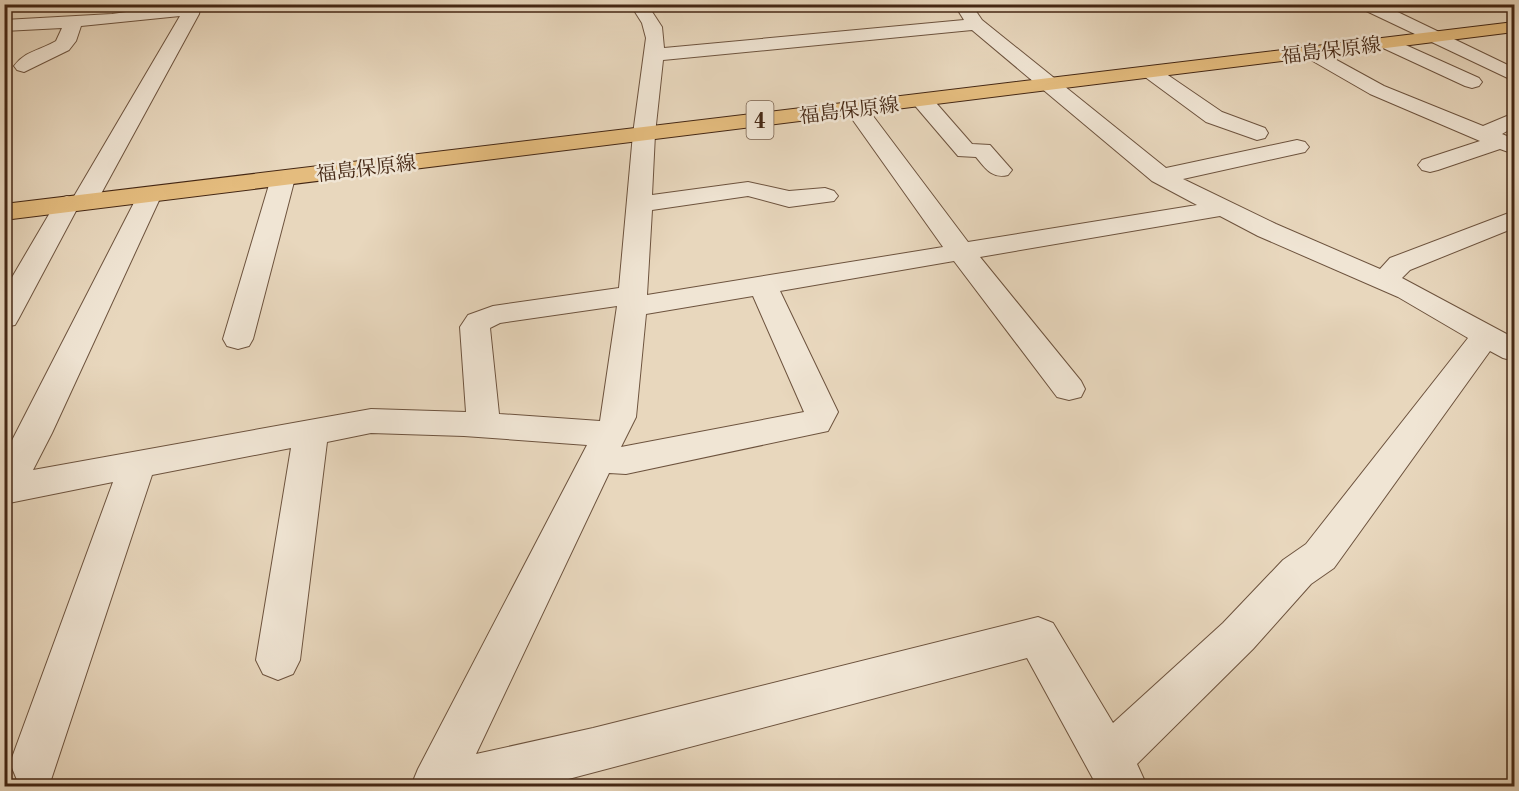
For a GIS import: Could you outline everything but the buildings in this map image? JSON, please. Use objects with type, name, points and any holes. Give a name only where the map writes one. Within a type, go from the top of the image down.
[{"type":"main road","name":"福島保原線","points":[[4,212],[1052,86],[1515,27]]},
{"type":"street","points":[[435,786],[619,417],[632,301],[644,134],[656,34],[653,25],[638,4]]},
{"type":"street","points":[[1366,4],[1515,75]]},
{"type":"street","points":[[4,26],[124,18],[191,7]]},
{"type":"street","points":[[4,318],[191,7]]},
{"type":"street","points":[[654,55],[969,14],[1161,176],[1314,251],[1385,280],[1501,343]]},
{"type":"street","points":[[24,66],[31,58],[58,47],[68,40],[73,22]]},
{"type":"street","points":[[1390,44],[1472,82]]},
{"type":"street","points":[[1311,52],[1377,90],[1500,141]]},
{"type":"street","points":[[1152,73],[1214,117],[1257,133]]},
{"type":"street","points":[[922,101],[966,151],[982,150],[1000,170]]},
{"type":"street","points":[[856,109],[927,210],[1070,389]]},
{"type":"street","points":[[1430,165],[1500,141],[1515,119]]},
{"type":"street","points":[[1161,176],[1297,147]]},
{"type":"street","points":[[238,339],[283,178]]},
{"type":"street","points":[[639,204],[748,189],[789,199],[825,196]]},
{"type":"street","points":[[5,489],[150,194]]},
{"type":"street","points":[[480,425],[483,410],[475,327],[479,322],[493,315],[763,285],[961,250],[1223,208]]},
{"type":"street","points":[[1385,280],[1400,264],[1515,219]]},
{"type":"street","points":[[5,489],[371,422],[480,425],[604,446],[626,461],[816,422],[821,412],[763,285]]},
{"type":"street","points":[[1114,771],[1122,747],[1238,636],[1297,572],[1320,556],[1483,339],[1501,343]]},
{"type":"street","points":[[278,660],[311,432]]},
{"type":"street","points":[[34,763],[138,464]]},
{"type":"street","points":[[441,786],[593,751],[1038,636],[1114,771]]}]
